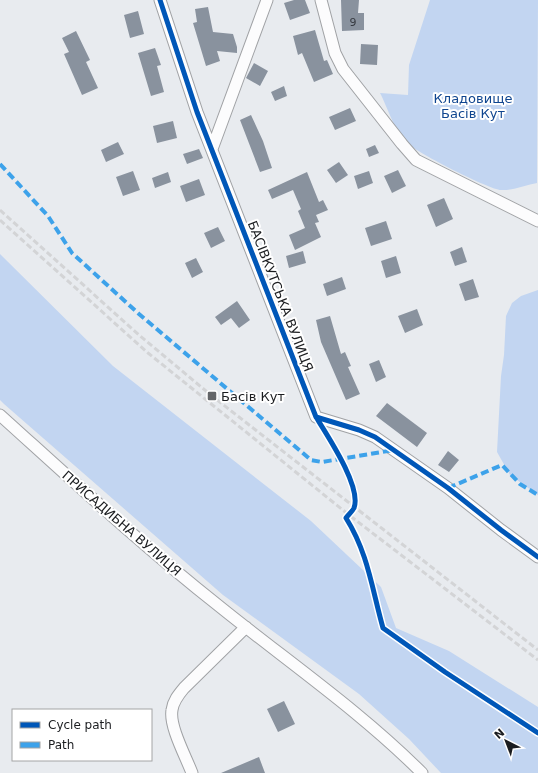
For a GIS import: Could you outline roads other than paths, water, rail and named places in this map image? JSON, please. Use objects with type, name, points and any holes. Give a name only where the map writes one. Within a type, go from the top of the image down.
[{"type":"street","name":"БАСІВКУТСЬКА ВУЛИЦЯ","points":[[160,0],[185,80],[316,417],[359,430],[374,437],[448,488],[538,557]]},
{"type":"street","points":[[212,149],[267,0]]},
{"type":"street","points":[[321,0],[335,53],[343,69],[416,160],[538,221]]},
{"type":"street","name":"ПРИСАДИБНА ВУЛИЦЯ","points":[[0,415],[110,514],[218,606],[354,711],[422,773]]},
{"type":"street","points":[[192,773],[172,721],[172,709],[176,698],[184,688],[246,627]]},
{"type":"railway","points":[[0,210],[139,335],[212,396],[538,650]]},
{"type":"railway","points":[[0,220],[148,353],[349,515],[538,660]]},
{"type":"place","name":"Басів Кут","points":[[212,396]]},
{"type":"park label","name":"Кладовище Басів Кут","points":[[473,106]]}]
